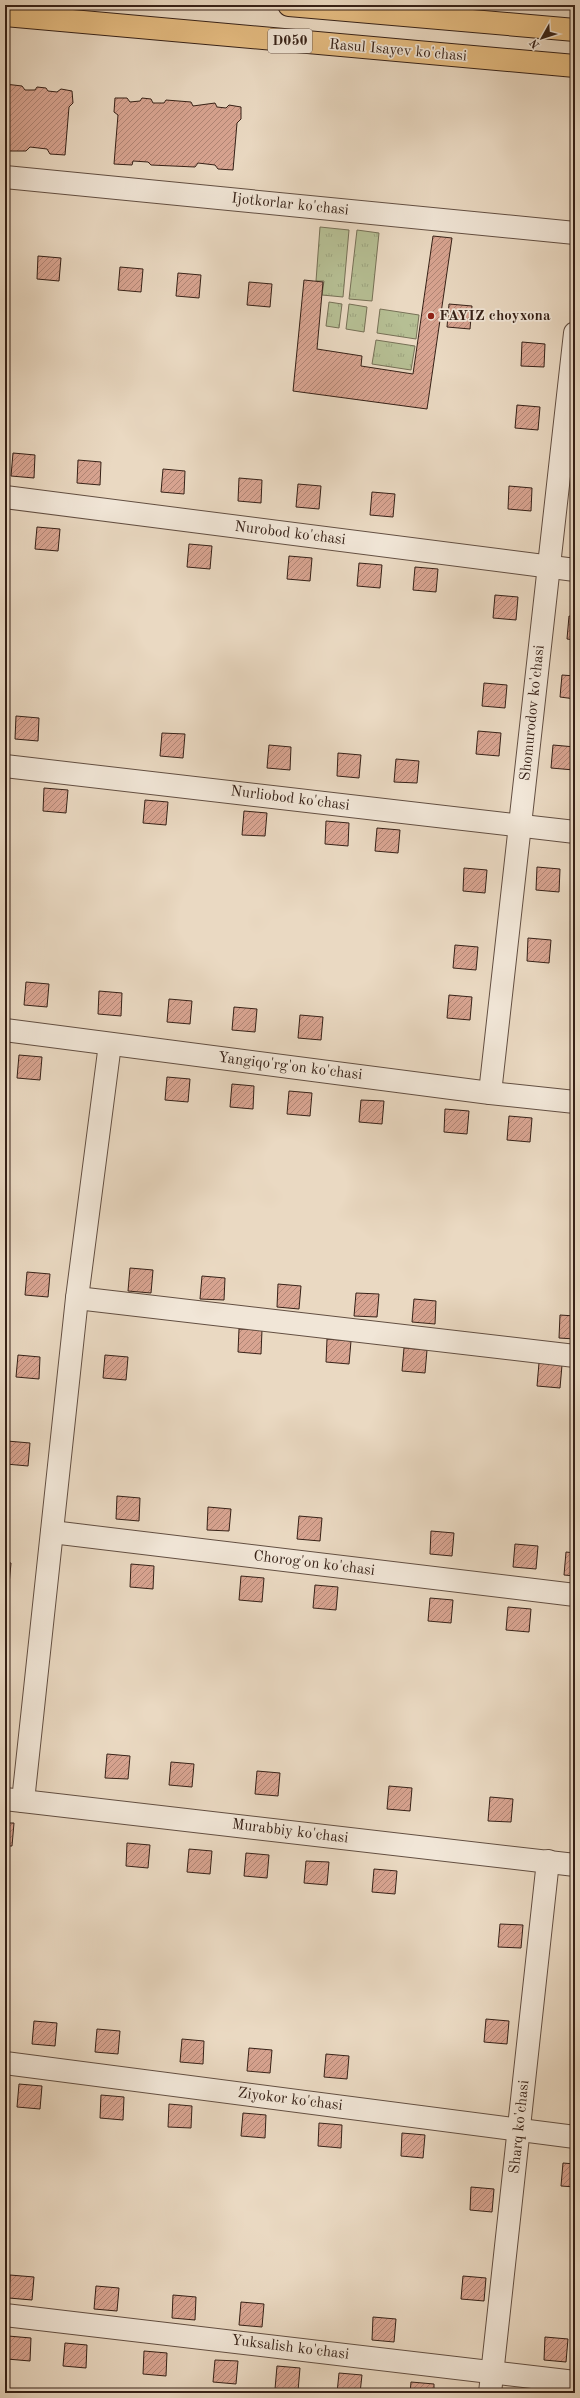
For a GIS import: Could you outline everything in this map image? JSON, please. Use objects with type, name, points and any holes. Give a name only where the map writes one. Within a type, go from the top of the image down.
[{"type":"main road","name":"D050","points":[[289,5],[575,30]]},
{"type":"main road","name":"Rasul Isayev ko'chasi","points":[[5,16],[575,66]]},
{"type":"street","name":"Ijotkorlar ko'chasi","points":[[5,177],[575,233]]},
{"type":"street","name":"Shomurodov ko'chasi","points":[[490,1093],[575,334]]},
{"type":"street","name":"Nurobod ko'chasi","points":[[5,497],[575,570]]},
{"type":"street","name":"Nurliobod ko'chasi","points":[[5,766],[575,832]]},
{"type":"street","name":"Yangiqo'rg'on ko'chasi","points":[[5,1030],[490,1093],[575,1102]]},
{"type":"street","points":[[14,1800],[52,1532],[77,1298],[110,1044]]},
{"type":"street","points":[[77,1298],[575,1356]]},
{"type":"street","name":"Chorog'on ko'chasi","points":[[52,1532],[575,1595]]},
{"type":"street","name":"Murabbiy ko'chasi","points":[[14,1800],[575,1865]]},
{"type":"street","name":"Sharq ko'chasi","points":[[490,2393],[520,2130],[548,1861]]},
{"type":"street","name":"Ziyokor ko'chasi","points":[[5,2063],[575,2137]]},
{"type":"street","name":"Yuksalish ko'chasi","points":[[5,2315],[575,2382]]},
{"type":"green space","points":[[320,227],[349,230],[343,297],[322,295],[324,281],[316,281]]},
{"type":"green space","points":[[357,230],[379,233],[372,301],[349,299]]},
{"type":"green space","points":[[329,302],[342,304],[339,328],[326,326]]},
{"type":"green space","points":[[349,304],[367,307],[364,332],[346,329]]},
{"type":"green space","points":[[380,309],[419,315],[416,339],[377,333]]},
{"type":"green space","points":[[376,340],[415,346],[411,370],[372,364]]},
{"type":"building","points":[[5,84],[22,86],[25,90],[35,90],[37,87],[46,88],[48,91],[57,92],[61,89],[72,91],[73,103],[69,107],[65,155],[50,154],[47,149],[30,147],[26,151],[5,151]]},
{"type":"building","points":[[115,98],[127,98],[130,102],[140,101],[142,98],[151,99],[153,103],[164,103],[166,100],[191,102],[193,106],[215,103],[217,107],[226,108],[229,105],[241,107],[241,119],[237,123],[233,170],[218,169],[215,165],[198,163],[195,167],[151,165],[148,162],[133,161],[132,165],[114,164],[118,115],[114,112]]},
{"type":"building","name":"FAYIZ choyxona","points":[[433,236],[452,238],[427,409],[293,391],[304,280],[323,282],[317,349],[362,356],[361,366],[413,374]]},
{"type":"building","points":[[38,256],[61,258],[59,281],[37,279]]},
{"type":"building","points":[[120,267],[143,269],[141,292],[118,290]]},
{"type":"building","points":[[178,273],[201,275],[199,298],[176,296]]},
{"type":"building","points":[[249,282],[272,284],[270,307],[247,305]]},
{"type":"building","points":[[449,304],[472,306],[470,329],[447,327]]},
{"type":"building","points":[[522,342],[545,344],[544,367],[521,366]]},
{"type":"building","points":[[517,405],[540,407],[538,430],[515,428]]},
{"type":"building","points":[[13,453],[35,455],[34,478],[11,476]]},
{"type":"building","points":[[78,460],[101,462],[100,485],[77,483]]},
{"type":"building","points":[[163,469],[185,471],[184,494],[161,492]]},
{"type":"building","points":[[239,478],[262,480],[261,503],[238,501]]},
{"type":"building","points":[[298,484],[321,486],[319,509],[296,507]]},
{"type":"building","points":[[509,486],[532,488],[531,511],[508,509]]},
{"type":"building","points":[[372,492],[395,494],[393,517],[370,515]]},
{"type":"building","points":[[37,527],[60,529],[58,551],[35,549]]},
{"type":"building","points":[[189,544],[212,546],[210,569],[187,567]]},
{"type":"building","points":[[289,556],[312,558],[310,581],[287,579]]},
{"type":"building","points":[[359,563],[382,565],[380,588],[357,586]]},
{"type":"building","points":[[415,567],[438,569],[436,592],[413,590]]},
{"type":"building","points":[[495,595],[518,597],[516,620],[493,618]]},
{"type":"building","points":[[569,616],[575,617],[575,640],[567,639]]},
{"type":"building","points":[[562,675],[575,676],[575,699],[560,697]]},
{"type":"building","points":[[484,683],[507,685],[505,708],[482,706]]},
{"type":"building","points":[[16,716],[39,718],[38,741],[15,739]]},
{"type":"building","points":[[478,731],[501,733],[499,756],[476,754]]},
{"type":"building","points":[[162,733],[185,734],[183,758],[160,756]]},
{"type":"building","points":[[269,745],[291,747],[290,770],[267,768]]},
{"type":"building","points":[[553,745],[575,747],[574,770],[551,768]]},
{"type":"building","points":[[338,753],[361,755],[359,778],[337,776]]},
{"type":"building","points":[[396,759],[419,761],[417,783],[394,782]]},
{"type":"building","points":[[44,788],[68,790],[66,813],[43,811]]},
{"type":"building","points":[[145,800],[168,802],[166,825],[143,823]]},
{"type":"building","points":[[244,811],[267,813],[265,836],[242,835]]},
{"type":"building","points":[[326,821],[349,823],[348,846],[325,844]]},
{"type":"building","points":[[377,828],[400,830],[398,853],[375,851]]},
{"type":"building","points":[[537,867],[560,869],[559,892],[536,890]]},
{"type":"building","points":[[464,868],[487,870],[485,893],[463,891]]},
{"type":"building","points":[[528,938],[551,940],[549,963],[527,961]]},
{"type":"building","points":[[455,945],[478,947],[476,970],[453,968]]},
{"type":"building","points":[[26,982],[49,984],[47,1007],[24,1005]]},
{"type":"building","points":[[99,991],[122,993],[121,1016],[98,1014]]},
{"type":"building","points":[[449,995],[472,997],[470,1020],[447,1018]]},
{"type":"building","points":[[169,999],[192,1001],[190,1024],[167,1022]]},
{"type":"building","points":[[234,1007],[257,1009],[255,1032],[232,1030]]},
{"type":"building","points":[[300,1015],[323,1017],[321,1040],[298,1038]]},
{"type":"building","points":[[19,1055],[42,1057],[40,1080],[17,1078]]},
{"type":"building","points":[[167,1077],[190,1079],[188,1102],[165,1100]]},
{"type":"building","points":[[232,1084],[254,1086],[253,1109],[230,1107]]},
{"type":"building","points":[[289,1091],[312,1093],[310,1116],[287,1114]]},
{"type":"building","points":[[361,1100],[384,1101],[382,1124],[359,1122]]},
{"type":"building","points":[[445,1109],[469,1111],[467,1134],[444,1132]]},
{"type":"building","points":[[509,1116],[532,1118],[530,1142],[507,1140]]},
{"type":"building","points":[[130,1268],[153,1270],[151,1293],[128,1291]]},
{"type":"building","points":[[27,1272],[50,1274],[48,1297],[25,1295]]},
{"type":"building","points":[[202,1276],[225,1278],[224,1300],[200,1299]]},
{"type":"building","points":[[278,1284],[301,1286],[299,1309],[277,1307]]},
{"type":"building","points":[[356,1293],[379,1294],[377,1317],[354,1316]]},
{"type":"building","points":[[414,1299],[436,1301],[435,1324],[412,1322]]},
{"type":"building","points":[[560,1315],[575,1316],[575,1339],[559,1338]]},
{"type":"building","points":[[239,1329],[262,1330],[261,1354],[238,1352]]},
{"type":"building","points":[[327,1339],[351,1341],[349,1364],[326,1362]]},
{"type":"building","points":[[404,1348],[427,1350],[425,1373],[402,1371]]},
{"type":"building","points":[[18,1355],[40,1357],[39,1379],[16,1377]]},
{"type":"building","points":[[105,1355],[128,1357],[126,1380],[103,1378]]},
{"type":"building","points":[[539,1363],[562,1365],[560,1388],[537,1386]]},
{"type":"building","points":[[7,1441],[30,1443],[28,1466],[6,1464]]},
{"type":"building","points":[[117,1496],[140,1498],[139,1521],[116,1519]]},
{"type":"building","points":[[208,1507],[231,1509],[229,1531],[207,1530]]},
{"type":"building","points":[[299,1516],[322,1518],[320,1541],[297,1539]]},
{"type":"building","points":[[431,1531],[454,1533],[452,1556],[430,1554]]},
{"type":"building","points":[[515,1544],[538,1546],[536,1569],[513,1567]]},
{"type":"building","points":[[566,1552],[575,1553],[575,1576],[564,1575]]},
{"type":"building","points":[[5,1562],[11,1563],[9,1585],[5,1585]]},
{"type":"building","points":[[131,1564],[154,1566],[153,1589],[130,1587]]},
{"type":"building","points":[[241,1576],[264,1578],[262,1602],[239,1600]]},
{"type":"building","points":[[315,1585],[338,1587],[336,1610],[313,1608]]},
{"type":"building","points":[[430,1598],[453,1600],[451,1623],[428,1621]]},
{"type":"building","points":[[508,1607],[531,1609],[529,1632],[506,1630]]},
{"type":"building","points":[[107,1754],[130,1756],[128,1779],[105,1778]]},
{"type":"building","points":[[171,1762],[194,1764],[192,1787],[169,1785]]},
{"type":"building","points":[[257,1771],[280,1773],[278,1796],[255,1794]]},
{"type":"building","points":[[389,1786],[412,1788],[410,1811],[387,1809]]},
{"type":"building","points":[[490,1797],[513,1799],[511,1822],[488,1821]]},
{"type":"building","points":[[5,1823],[14,1823],[12,1846],[5,1846]]},
{"type":"building","points":[[127,1843],[150,1845],[148,1868],[126,1866]]},
{"type":"building","points":[[189,1849],[212,1851],[210,1874],[187,1872]]},
{"type":"building","points":[[246,1853],[269,1855],[267,1878],[244,1876]]},
{"type":"building","points":[[306,1861],[329,1862],[327,1885],[304,1883]]},
{"type":"building","points":[[374,1869],[397,1871],[395,1894],[372,1892]]},
{"type":"building","points":[[500,1924],[523,1925],[521,1948],[498,1947]]},
{"type":"building","points":[[486,2019],[509,2021],[507,2044],[484,2042]]},
{"type":"building","points":[[34,2021],[57,2023],[55,2046],[32,2044]]},
{"type":"building","points":[[97,2029],[120,2031],[118,2054],[95,2052]]},
{"type":"building","points":[[182,2039],[204,2041],[203,2064],[180,2062]]},
{"type":"building","points":[[249,2048],[272,2050],[270,2073],[247,2071]]},
{"type":"building","points":[[326,2054],[349,2056],[347,2079],[324,2077]]},
{"type":"building","points":[[19,2084],[42,2086],[40,2109],[17,2107]]},
{"type":"building","points":[[101,2095],[124,2097],[123,2120],[100,2118]]},
{"type":"building","points":[[169,2104],[192,2106],[191,2128],[168,2127]]},
{"type":"building","points":[[243,2113],[266,2115],[265,2138],[241,2136]]},
{"type":"building","points":[[319,2123],[342,2125],[341,2148],[318,2146]]},
{"type":"building","points":[[402,2133],[425,2135],[423,2158],[401,2156]]},
{"type":"building","points":[[563,2163],[575,2164],[575,2187],[561,2186]]},
{"type":"building","points":[[471,2187],[494,2189],[492,2212],[470,2210]]},
{"type":"building","points":[[10,2275],[34,2277],[32,2300],[9,2298]]},
{"type":"building","points":[[463,2276],[486,2278],[484,2301],[461,2299]]},
{"type":"building","points":[[96,2286],[119,2288],[117,2311],[94,2309]]},
{"type":"building","points":[[173,2295],[196,2297],[195,2320],[172,2318]]},
{"type":"building","points":[[241,2302],[264,2304],[262,2327],[239,2325]]},
{"type":"building","points":[[373,2317],[396,2319],[394,2342],[372,2340]]},
{"type":"building","points":[[8,2336],[31,2338],[30,2361],[7,2359]]},
{"type":"building","points":[[545,2337],[568,2339],[566,2362],[544,2360]]},
{"type":"building","points":[[65,2343],[87,2345],[86,2368],[63,2366]]},
{"type":"building","points":[[144,2351],[167,2353],[166,2376],[143,2374]]},
{"type":"building","points":[[215,2360],[238,2361],[236,2384],[213,2382]]},
{"type":"building","points":[[277,2366],[300,2368],[298,2391],[275,2389]]},
{"type":"building","points":[[339,2373],[362,2375],[360,2393],[337,2393]]},
{"type":"building","points":[[411,2382],[434,2384],[434,2393],[410,2393]]},
{"type":"place","name":"FAYIZ choyxona","points":[[431,316]]}]
